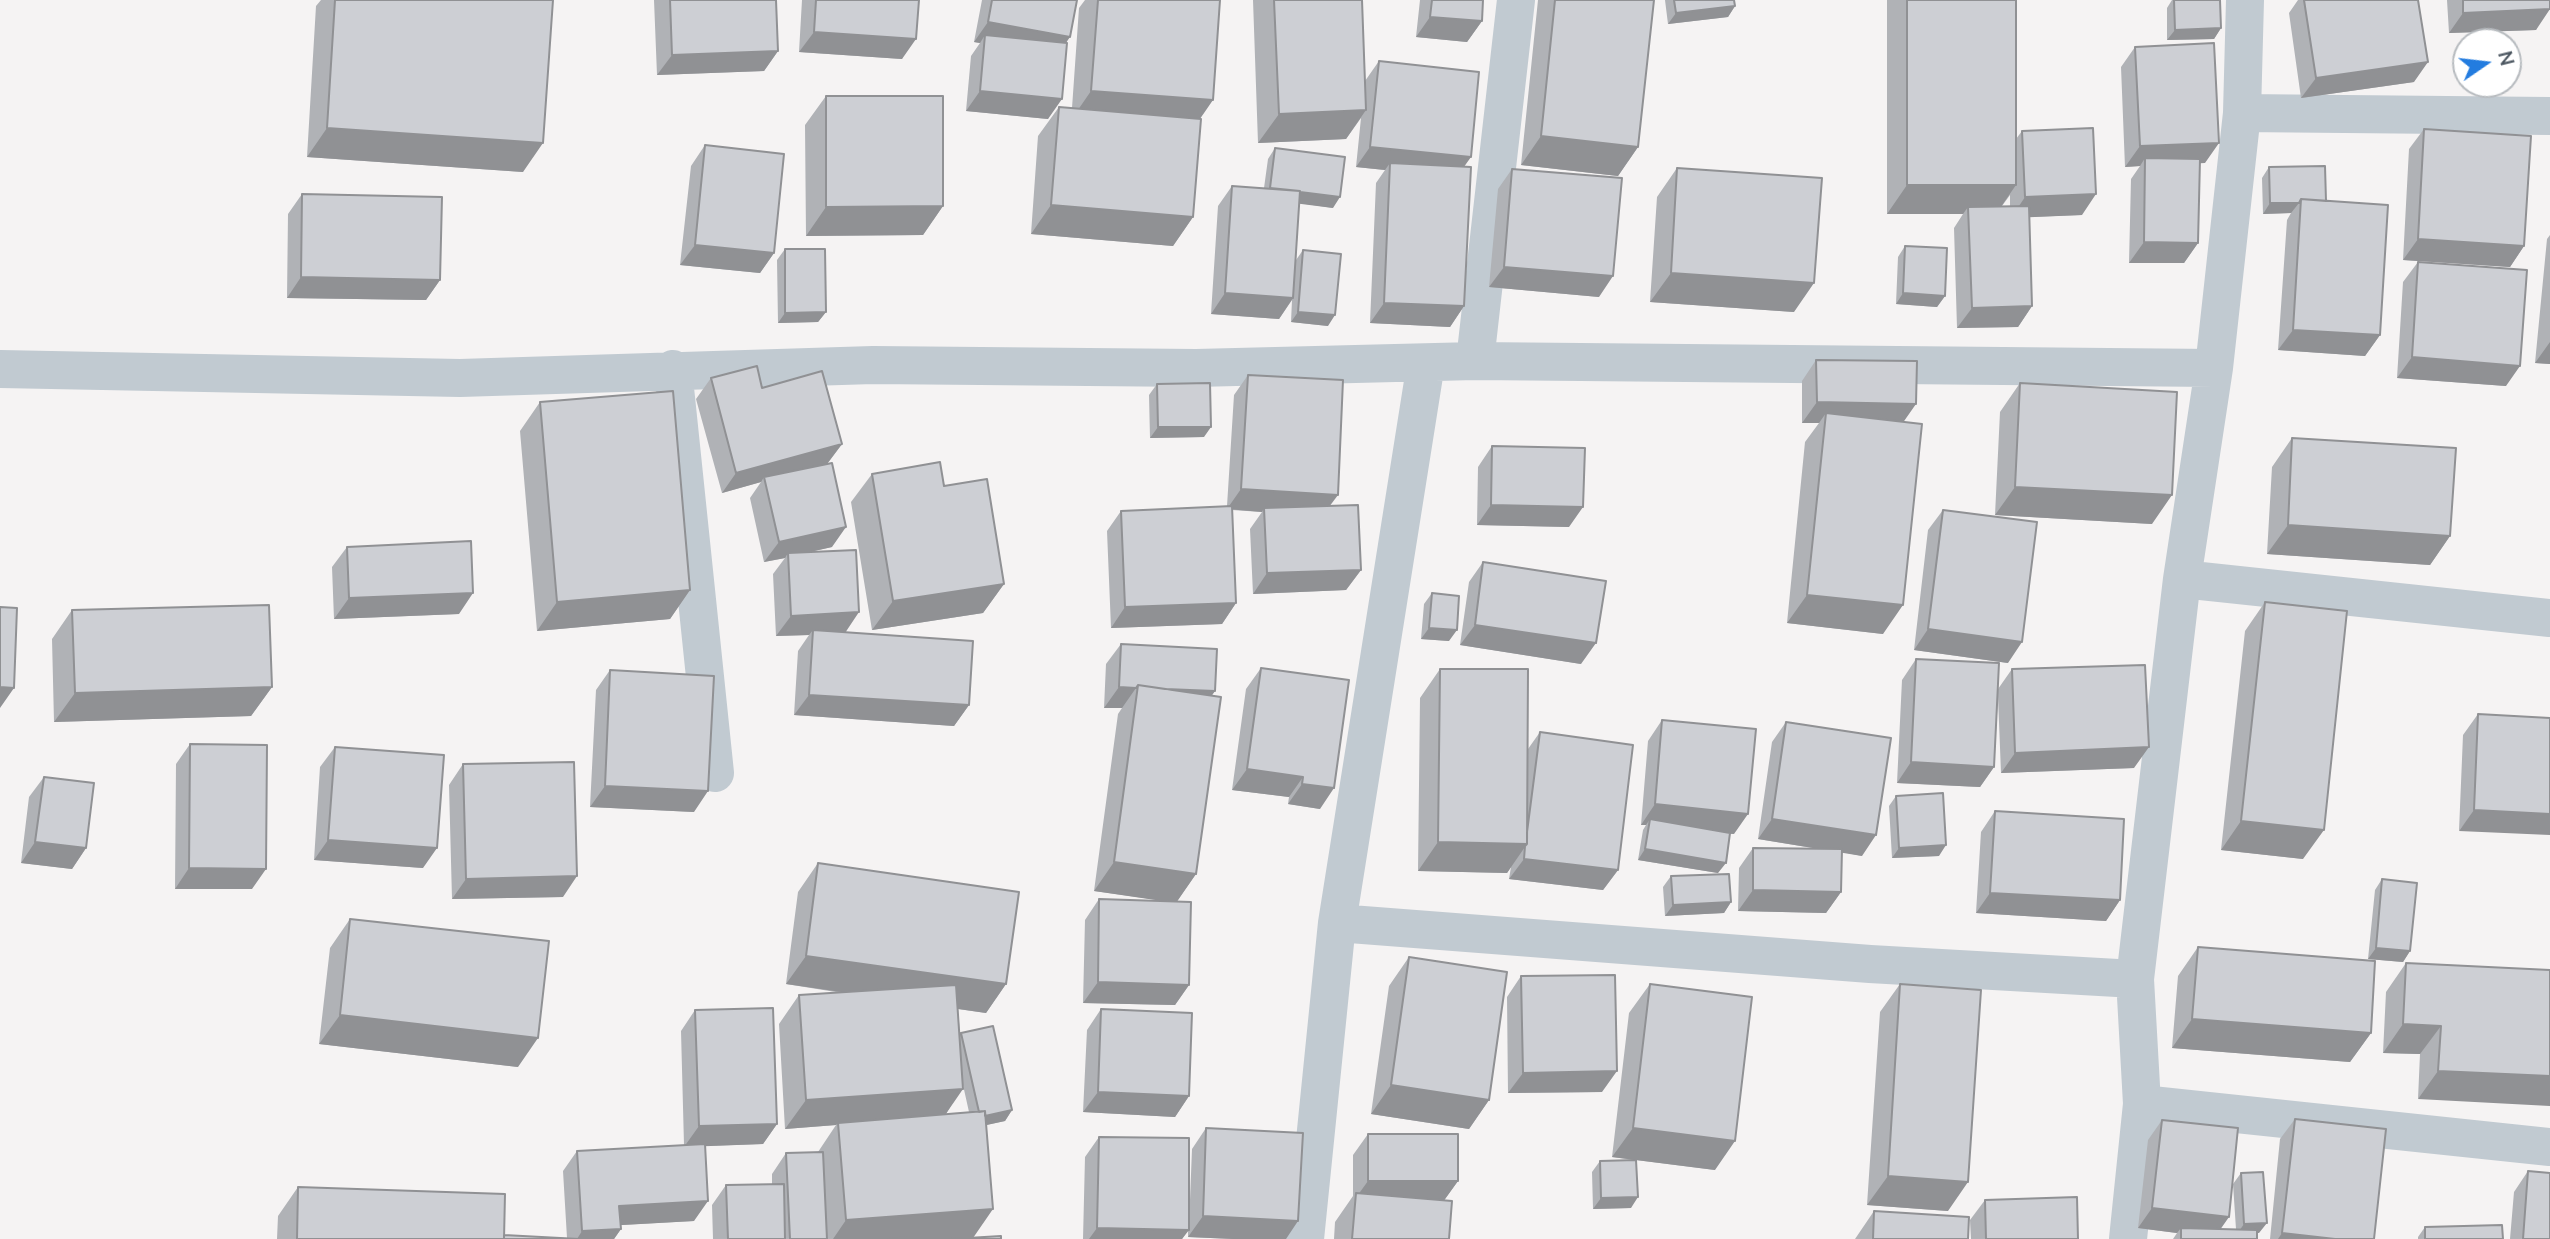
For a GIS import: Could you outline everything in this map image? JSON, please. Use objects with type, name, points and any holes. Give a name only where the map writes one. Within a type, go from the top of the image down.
[{"type":"street","points":[[1475,361],[1516,0]]},
{"type":"street","points":[[2128,1239],[2142,1104],[2135,979],[2182,579],[2214,368],[2242,113],[2245,0]]},
{"type":"street","points":[[2242,113],[2550,117]]},
{"type":"street","points":[[0,369],[460,378],[673,369],[873,365],[1196,368],[1475,361],[2214,368]]},
{"type":"street","points":[[1305,1239],[1337,923],[1426,363]]},
{"type":"street","points":[[673,369],[715,773]]},
{"type":"street","points":[[2182,579],[2550,618]]},
{"type":"street","points":[[1337,923],[1870,964],[2135,979]]},
{"type":"street","points":[[2142,1104],[2550,1146]]},
{"type":"building","points":[[335,0],[553,0],[543,143],[327,128]]},
{"type":"building","points":[[670,0],[776,0],[778,51],[672,55]]},
{"type":"building","points":[[816,0],[919,0],[916,39],[814,32]]},
{"type":"building","points":[[992,0],[1077,0],[1070,37],[988,22]]},
{"type":"building","points":[[1098,0],[1220,0],[1213,100],[1091,91]]},
{"type":"building","points":[[1274,0],[1362,0],[1366,110],[1279,114]]},
{"type":"building","points":[[1432,0],[1483,0],[1482,21],[1430,17]]},
{"type":"building","points":[[1555,0],[1654,0],[1638,147],[1541,136]]},
{"type":"building","points":[[1674,0],[1734,0],[1735,6],[1676,13]]},
{"type":"building","points":[[1907,0],[2016,0],[2016,185],[1907,185]]},
{"type":"building","points":[[2174,0],[2220,0],[2221,28],[2175,30]]},
{"type":"building","points":[[2304,0],[2418,0],[2428,62],[2316,78]]},
{"type":"building","points":[[2463,0],[2550,0],[2550,9],[2463,13]]},
{"type":"building","points":[[985,35],[1067,43],[1062,99],[980,91]]},
{"type":"building","points":[[2214,43],[2219,143],[2140,146],[2135,47]]},
{"type":"building","points":[[1379,61],[1479,72],[1471,157],[1370,147]]},
{"type":"building","points":[[826,96],[943,96],[943,206],[826,207]]},
{"type":"building","points":[[1059,107],[1201,119],[1193,217],[1051,205]]},
{"type":"building","points":[[2093,128],[2096,194],[2025,197],[2022,131]]},
{"type":"building","points":[[2424,129],[2531,136],[2524,246],[2418,239]]},
{"type":"building","points":[[705,145],[784,154],[774,253],[695,245]]},
{"type":"building","points":[[1275,148],[1345,157],[1340,197],[1270,188]]},
{"type":"building","points":[[2145,158],[2200,159],[2198,243],[2144,242]]},
{"type":"building","points":[[1390,163],[1471,167],[1464,306],[1384,303]]},
{"type":"building","points":[[2325,166],[2326,201],[2301,199],[2299,203],[2270,203],[2269,167]]},
{"type":"building","points":[[1677,168],[1822,178],[1814,283],[1671,273]]},
{"type":"building","points":[[1512,169],[1622,178],[1613,276],[1504,267]]},
{"type":"building","points":[[1232,186],[1300,191],[1293,298],[1225,293]]},
{"type":"building","points":[[302,194],[442,197],[440,280],[301,277]]},
{"type":"building","points":[[2301,199],[2388,205],[2380,335],[2293,330]]},
{"type":"building","points":[[2029,206],[2032,306],[1972,308],[1968,207]]},
{"type":"building","points":[[1905,246],[1947,248],[1945,296],[1903,293]]},
{"type":"building","points":[[785,249],[825,249],[826,312],[785,313]]},
{"type":"building","points":[[1303,250],[1341,254],[1335,315],[1298,312]]},
{"type":"building","points":[[2418,262],[2527,270],[2520,366],[2412,357]]},
{"type":"building","points":[[1816,360],[1917,361],[1916,404],[1817,402]]},
{"type":"building","points":[[757,366],[762,388],[822,371],[842,444],[736,473],[711,378]]},
{"type":"building","points":[[1248,375],[1343,380],[1338,495],[1241,489]]},
{"type":"building","points":[[1210,383],[1211,427],[1158,427],[1157,384]]},
{"type":"building","points":[[2020,383],[2177,392],[2172,495],[2015,487]]},
{"type":"building","points":[[673,391],[690,590],[557,602],[540,402]]},
{"type":"building","points":[[1826,413],[1922,424],[1903,605],[1807,595]]},
{"type":"building","points":[[2292,438],[2456,448],[2450,536],[2288,525]]},
{"type":"building","points":[[1492,446],[1585,448],[1583,507],[1491,505]]},
{"type":"building","points":[[940,462],[944,486],[987,479],[1004,584],[893,601],[872,474]]},
{"type":"building","points":[[832,463],[846,527],[779,542],[764,477]]},
{"type":"building","points":[[1358,505],[1361,570],[1267,573],[1264,508]]},
{"type":"building","points":[[1232,506],[1236,603],[1125,607],[1121,511]]},
{"type":"building","points":[[1943,510],[2037,522],[2022,642],[1928,629]]},
{"type":"building","points":[[471,541],[473,593],[349,598],[347,547]]},
{"type":"building","points":[[856,550],[859,612],[791,616],[788,553]]},
{"type":"building","points":[[1483,562],[1606,581],[1596,643],[1475,625]]},
{"type":"building","points":[[1432,593],[1459,596],[1457,630],[1429,628]]},
{"type":"building","points":[[2265,602],[2347,611],[2324,830],[2241,821]]},
{"type":"building","points":[[269,605],[272,687],[75,693],[72,610]]},
{"type":"building","points":[[0,607],[17,608],[14,688],[0,687]]},
{"type":"building","points":[[813,630],[973,641],[969,705],[809,695]]},
{"type":"building","points":[[1121,644],[1217,649],[1215,691],[1138,685],[1136,688],[1119,687]]},
{"type":"building","points":[[1916,659],[1999,663],[1994,767],[1911,762]]},
{"type":"building","points":[[2145,665],[2149,747],[2015,753],[2012,669]]},
{"type":"building","points":[[1261,668],[1349,680],[1334,788],[1302,784],[1303,777],[1247,769]]},
{"type":"building","points":[[1440,669],[1528,669],[1527,844],[1438,842]]},
{"type":"building","points":[[610,670],[714,676],[708,791],[605,786]]},
{"type":"building","points":[[1138,685],[1221,697],[1196,874],[1114,862]]},
{"type":"building","points":[[2478,714],[2550,718],[2550,814],[2474,810]]},
{"type":"building","points":[[1662,720],[1756,729],[1748,814],[1655,804]]},
{"type":"building","points":[[1786,722],[1891,738],[1876,835],[1772,819]]},
{"type":"building","points":[[1540,732],[1633,745],[1618,870],[1524,859]]},
{"type":"building","points":[[190,744],[267,745],[266,869],[189,868]]},
{"type":"building","points":[[335,747],[444,755],[437,848],[328,840]]},
{"type":"building","points":[[574,762],[577,876],[466,879],[463,764]]},
{"type":"building","points":[[44,777],[94,783],[86,848],[35,842]]},
{"type":"building","points":[[1943,793],[1946,845],[1899,848],[1896,796]]},
{"type":"building","points":[[1995,811],[2124,819],[2120,900],[1990,893]]},
{"type":"building","points":[[1650,819],[1730,833],[1726,863],[1645,849]]},
{"type":"building","points":[[1753,848],[1842,849],[1841,892],[1753,890]]},
{"type":"building","points":[[818,863],[1019,892],[1006,984],[806,956]]},
{"type":"building","points":[[1729,874],[1731,902],[1673,905],[1671,876]]},
{"type":"building","points":[[2382,879],[2417,883],[2410,951],[2376,948]]},
{"type":"building","points":[[1099,899],[1191,902],[1189,985],[1098,982]]},
{"type":"building","points":[[350,919],[549,941],[538,1038],[340,1015]]},
{"type":"building","points":[[2198,947],[2375,961],[2371,1033],[2192,1019]]},
{"type":"building","points":[[1409,957],[1507,972],[1489,1100],[1391,1085]]},
{"type":"building","points":[[2406,963],[2550,970],[2550,1076],[2438,1071],[2441,1026],[2403,1024]]},
{"type":"building","points":[[1615,975],[1617,1071],[1523,1073],[1521,976]]},
{"type":"building","points":[[1650,984],[1752,997],[1735,1141],[1633,1128]]},
{"type":"building","points":[[1900,984],[1981,990],[1968,1182],[1888,1176]]},
{"type":"building","points":[[956,985],[963,1089],[806,1100],[799,995]]},
{"type":"building","points":[[773,1008],[777,1124],[699,1126],[695,1010]]},
{"type":"building","points":[[1101,1009],[1192,1013],[1189,1096],[1098,1092]]},
{"type":"building","points":[[993,1026],[1012,1110],[985,1116],[985,1111],[979,1112],[961,1033]]},
{"type":"building","points":[[985,1111],[993,1209],[846,1220],[838,1123]]},
{"type":"building","points":[[2295,1119],[2386,1129],[2374,1239],[2335,1239],[2282,1233]]},
{"type":"building","points":[[2162,1120],[2238,1128],[2229,1217],[2152,1208]]},
{"type":"building","points":[[1206,1128],[1303,1133],[1298,1221],[1203,1216]]},
{"type":"building","points":[[1368,1134],[1458,1134],[1458,1181],[1368,1181]]},
{"type":"building","points":[[1099,1137],[1189,1138],[1189,1230],[1097,1228]]},
{"type":"building","points":[[705,1144],[708,1201],[619,1206],[621,1229],[582,1231],[577,1151]]},
{"type":"building","points":[[823,1152],[827,1239],[790,1239],[786,1153]]},
{"type":"building","points":[[1636,1160],[1638,1197],[1601,1198],[1600,1161]]},
{"type":"building","points":[[2528,1171],[2550,1173],[2550,1239],[2523,1239]]},
{"type":"building","points":[[2263,1172],[2267,1223],[2244,1224],[2241,1173]]},
{"type":"building","points":[[784,1184],[785,1239],[728,1239],[726,1185]]},
{"type":"building","points":[[298,1187],[505,1194],[504,1239],[297,1239]]},
{"type":"building","points":[[1356,1193],[1452,1201],[1449,1239],[1352,1239]]},
{"type":"building","points":[[2077,1197],[2078,1239],[1986,1239],[1985,1200]]},
{"type":"building","points":[[1874,1211],[1969,1217],[1968,1239],[1873,1239]]},
{"type":"building","points":[[2502,1225],[2503,1239],[2425,1239],[2425,1227]]},
{"type":"building","points":[[2181,1228],[2257,1230],[2257,1239],[2181,1239]]},
{"type":"building","points":[[504,1235],[579,1239],[504,1239]]},
{"type":"building","points":[[1001,1236],[1001,1239],[951,1239]]}]
